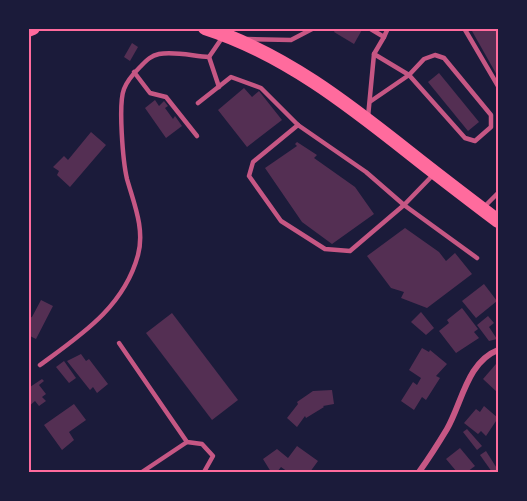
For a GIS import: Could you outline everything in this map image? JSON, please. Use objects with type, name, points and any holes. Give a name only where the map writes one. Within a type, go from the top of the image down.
[{"type":"main road","points":[[205,28],[230,37],[284,63],[368,120],[498,221]]},
{"type":"street","points":[[419,472],[448,428],[473,372],[481,360],[489,353],[498,350]]},
{"type":"lane","points":[[40,365],[88,330],[123,291],[134,269],[139,252],[140,224],[126,176],[122,99],[124,88],[134,72],[151,56],[161,53],[208,57],[230,37],[291,40],[314,28]]},
{"type":"lane","points":[[369,28],[384,37]]},
{"type":"lane","points":[[368,120],[374,54],[388,28]]},
{"type":"lane","points":[[464,28],[498,86]]},
{"type":"lane","points":[[371,101],[409,75],[424,59],[435,55],[444,58],[491,116],[491,127],[475,141],[465,138],[409,75],[374,54]]},
{"type":"lane","points":[[208,57],[219,87]]},
{"type":"lane","points":[[134,72],[150,93],[166,97],[196,136]]},
{"type":"lane","points":[[198,103],[231,77],[261,88],[298,125],[366,172],[404,206],[477,258]]},
{"type":"lane","points":[[298,125],[253,162],[249,176],[281,221],[325,249],[350,251],[404,206],[434,173]]},
{"type":"lane","points":[[482,209],[498,193]]},
{"type":"lane","points":[[119,343],[187,442]]},
{"type":"lane","points":[[142,472],[187,442],[202,444],[213,456],[204,472]]},
{"type":"building","points":[[336,28],[363,28],[354,44],[334,32]]},
{"type":"building","points":[[476,28],[498,28],[498,77],[472,31]]},
{"type":"building","points":[[132,43],[138,47],[130,61],[124,57]]},
{"type":"building","points":[[439,73],[479,122],[468,131],[428,82]]},
{"type":"building","points":[[244,88],[252,97],[259,91],[282,120],[247,147],[218,110]]},
{"type":"building","points":[[155,100],[159,106],[164,101],[168,106],[165,108],[182,126],[166,138],[145,108]]},
{"type":"building","points":[[91,132],[106,145],[70,187],[57,175],[59,171],[53,167],[64,156],[68,160]]},
{"type":"building","points":[[297,142],[317,155],[314,158],[355,187],[374,214],[332,244],[302,222],[265,168],[297,146],[295,144]]},
{"type":"building","points":[[405,228],[439,252],[446,261],[455,253],[472,274],[427,308],[401,298],[404,292],[391,288],[367,256]]},
{"type":"building","points":[[484,284],[497,301],[476,318],[462,301]]},
{"type":"building","points":[[41,300],[53,306],[36,339],[28,335],[28,318],[32,317]]},
{"type":"building","points":[[462,308],[478,329],[474,332],[479,338],[456,353],[439,331],[449,323],[447,320]]},
{"type":"building","points":[[421,312],[434,328],[426,335],[411,322]]},
{"type":"building","points":[[172,313],[238,400],[212,420],[146,333]]},
{"type":"building","points":[[488,316],[494,323],[489,327],[497,339],[489,341],[477,325]]},
{"type":"building","points":[[422,348],[429,352],[430,350],[447,364],[436,376],[440,378],[426,400],[422,397],[414,410],[401,401],[413,382],[417,385],[421,378],[409,370]]},
{"type":"building","points":[[81,354],[86,361],[89,359],[108,384],[97,393],[93,387],[90,390],[67,361]]},
{"type":"building","points":[[64,361],[76,378],[69,383],[56,367]]},
{"type":"building","points":[[496,364],[498,367],[498,393],[483,379]]},
{"type":"building","points":[[42,379],[44,381],[39,385],[46,394],[42,397],[46,401],[39,406],[35,401],[28,407],[28,385],[30,387]]},
{"type":"building","points":[[332,390],[334,404],[323,406],[306,418],[305,416],[297,427],[287,418],[298,404],[297,402],[313,391]]},
{"type":"building","points":[[74,404],[86,420],[69,432],[74,440],[62,450],[44,425]]},
{"type":"building","points":[[484,406],[498,418],[486,436],[481,431],[478,434],[464,423],[476,409],[480,412]]},
{"type":"building","points":[[467,429],[482,446],[477,450],[463,432]]},
{"type":"building","points":[[297,446],[318,461],[310,472],[288,472],[281,467],[277,472],[271,472],[263,459],[277,449],[288,458]]},
{"type":"building","points":[[460,448],[475,466],[467,472],[457,472],[446,459]]},
{"type":"building","points":[[486,451],[498,472],[492,472],[480,455]]}]
